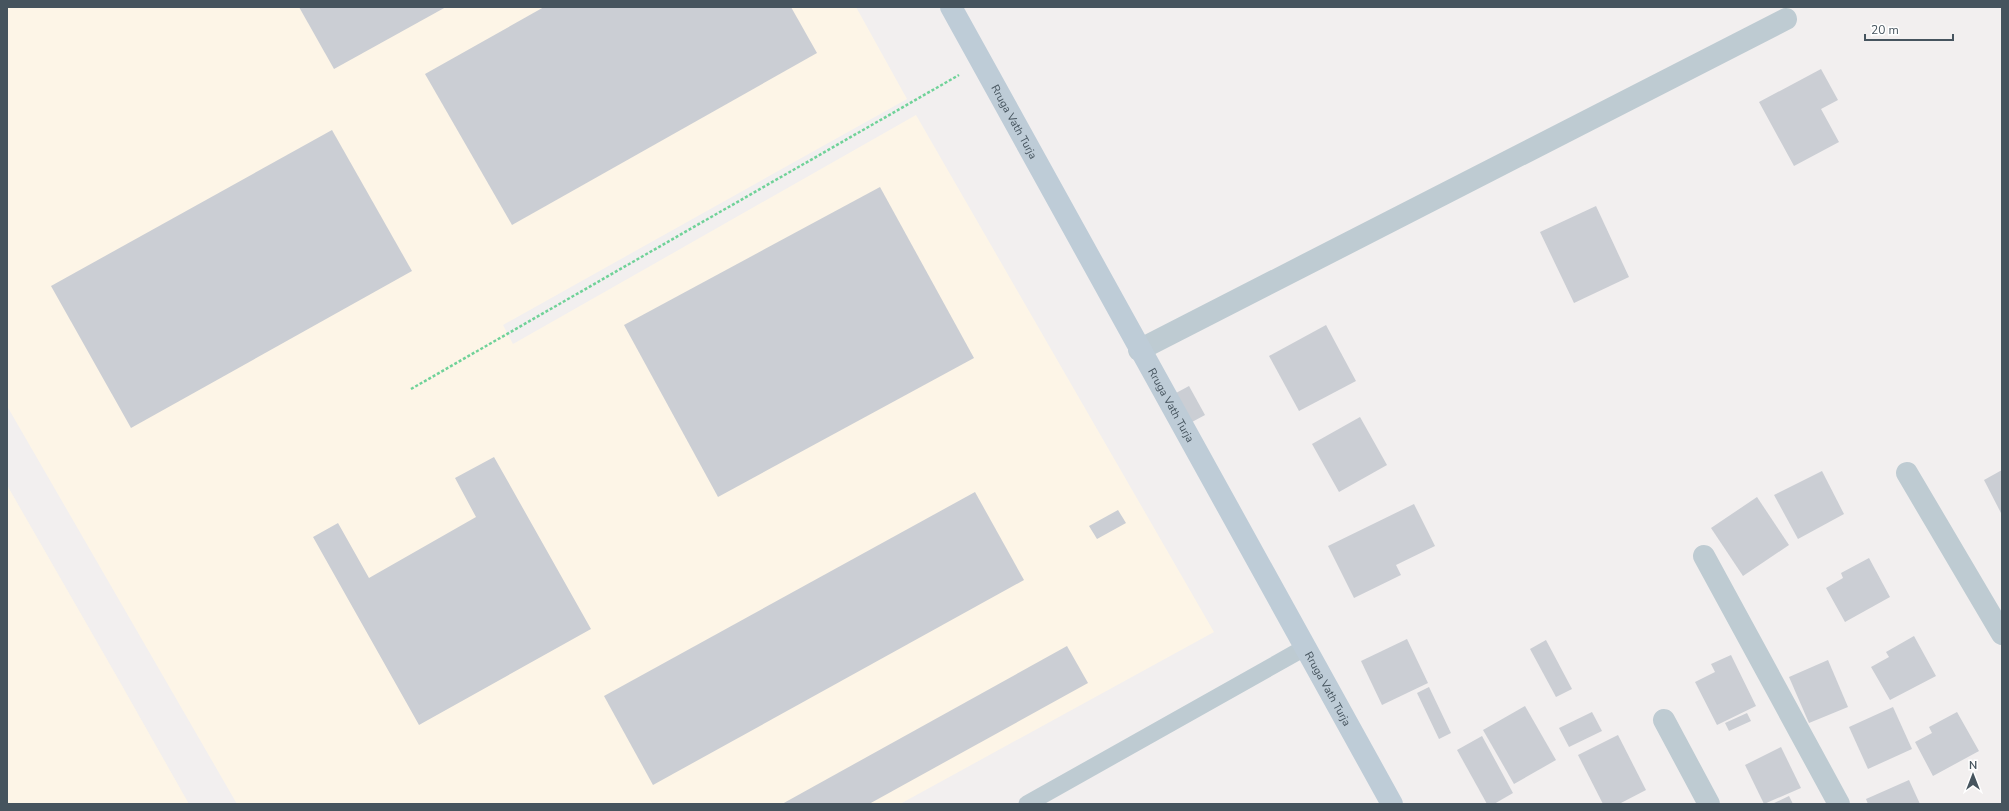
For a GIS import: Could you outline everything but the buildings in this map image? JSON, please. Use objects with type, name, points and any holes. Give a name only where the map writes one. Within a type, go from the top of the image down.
[{"type":"street","name":"Rruga Vath Turja","points":[[951,7],[1139,350],[1306,647],[1392,804]]},
{"type":"street","points":[[1139,350],[1786,19]]},
{"type":"street","points":[[1908,473],[2002,634]]},
{"type":"street","points":[[1704,556],[1839,804]]},
{"type":"street","points":[[1664,720],[1708,804]]},
{"type":"lane","points":[[1027,804],[1306,647]]},
{"type":"path","points":[[411,389],[981,62]]},
{"type":"shaded area","points":[[7,7],[856,7],[907,99],[503,325],[513,344],[916,115],[1214,632],[900,804],[237,804],[7,406]]},
{"type":"shaded area","points":[[7,485],[116,675],[189,804],[7,804]]}]
